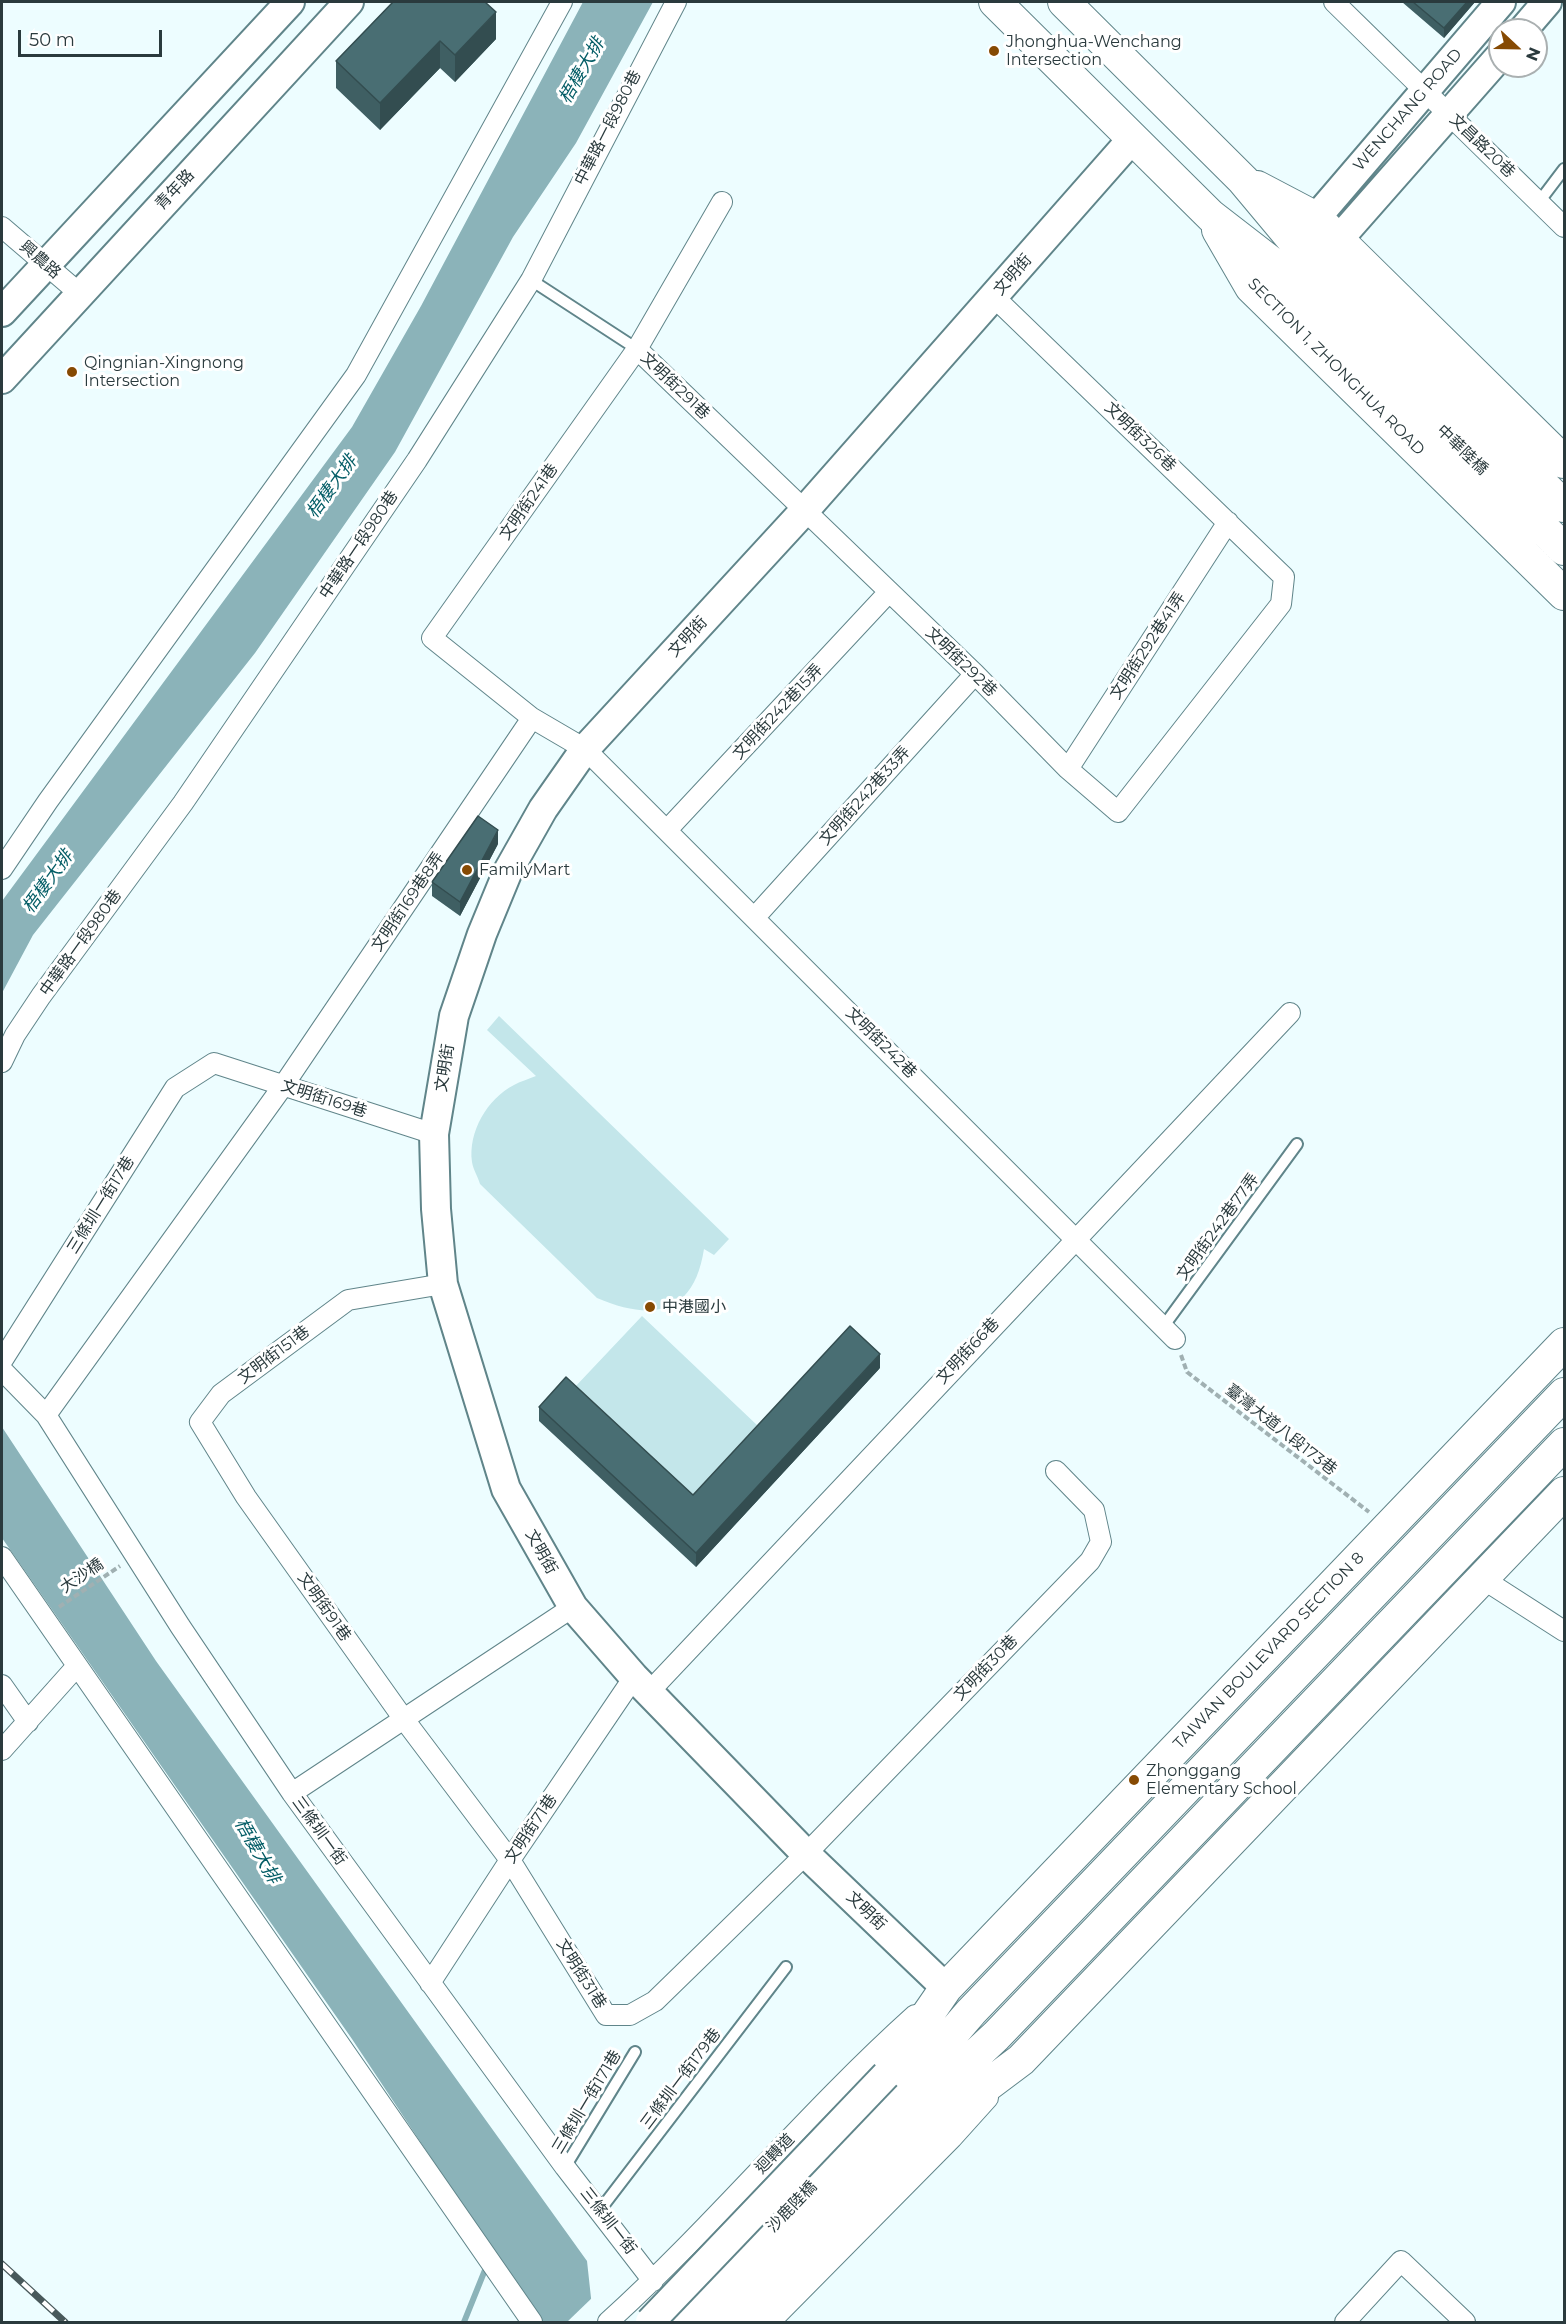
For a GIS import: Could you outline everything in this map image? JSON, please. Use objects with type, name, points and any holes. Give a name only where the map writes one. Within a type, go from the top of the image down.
[{"type":"main road","name":"SECTION 1, ZHONGHUA ROAD","points":[[995,2],[1210,216],[1251,287],[1564,594]]},
{"type":"main road","points":[[1064,2],[1243,180],[1316,218],[1564,462]]},
{"type":"main road","name":"中華陸橋","points":[[1243,180],[1294,241],[1564,506]]},
{"type":"main road","name":"中華陸橋","points":[[1210,216],[1273,264],[1564,549]]},
{"type":"main road","name":"TAIWAN BOULEVARD SECTION 8","points":[[911,2099],[946,1988],[1564,1344]]},
{"type":"main road","points":[[911,2099],[971,2012],[1564,1394]]},
{"type":"main road","points":[[1009,2048],[1564,1444]]},
{"type":"main road","points":[[911,2099],[1009,2048],[1483,1579],[1564,1493]]},
{"type":"main road","name":"沙鹿陸橋","points":[[680,2322],[911,2099]]},
{"type":"main road","name":"沙鹿陸橋","points":[[713,2322],[911,2099]]},
{"type":"street","points":[[2,312],[43,265],[290,2]]},
{"type":"street","name":"青年路","points":[[2,379],[349,2]]},
{"type":"street","points":[[2,869],[48,801],[356,375],[562,2]]},
{"type":"street","name":"中華路一段980巷","points":[[2,1062],[15,1035],[41,996],[183,803],[417,459],[531,280],[676,2]]},
{"type":"street","name":"文昌路20巷","points":[[1334,2],[1564,226]]},
{"type":"street","name":"WENCHANG ROAD","points":[[1316,218],[1501,2]]},
{"type":"street","points":[[1533,18],[1547,2]]},
{"type":"street","name":"WENCHANG ROAD","points":[[1338,240],[1488,70]]},
{"type":"street","name":"文明街","points":[[1009,2048],[806,1854],[642,1684],[573,1607],[506,1489],[443,1284],[436,1209],[434,1134],[454,1016],[482,934],[514,861],[543,809],[585,749],[805,510],[1132,139]]},
{"type":"street","name":"文明街241巷","points":[[585,749],[532,718],[432,638],[637,349],[722,202]]},
{"type":"street","name":"興農路","points":[[2,227],[43,265],[79,293]]},
{"type":"street","name":"文明街326巷","points":[[994,297],[1284,577],[1281,604],[1118,812]]},
{"type":"street","name":"文明街291巷","points":[[637,349],[805,510]]},
{"type":"street","name":"文明街292巷","points":[[805,510],[888,593],[975,674],[1068,769],[1118,812]]},
{"type":"street","name":"文明街292巷41弄","points":[[1068,769],[1228,522]]},
{"type":"street","name":"文明街242巷15弄","points":[[668,830],[888,593]]},
{"type":"street","name":"文明街242巷33弄","points":[[755,917],[975,674]]},
{"type":"street","name":"文明街169巷8弄","points":[[46,1415],[283,1086],[532,718]]},
{"type":"street","name":"文明街242巷","points":[[585,749],[1169,1334]]},
{"type":"street","name":"文明街66巷","points":[[642,1684],[1290,1013]]},
{"type":"street","name":"文明街169巷","points":[[214,1063],[434,1134]]},
{"type":"street","name":"三條圳一街17巷","points":[[2,1361],[175,1088],[214,1063]]},
{"type":"street","name":"文明街151巷","points":[[246,1497],[200,1422],[221,1394],[348,1300],[443,1284]]},
{"type":"street","name":"三條圳一街","points":[[2,1370],[46,1415],[292,1793],[565,2167],[653,2281]]},
{"type":"street","name":"文明街30巷","points":[[806,1854],[1090,1561],[1101,1542],[1094,1510],[1056,1471]]},
{"type":"street","name":"文明街91巷","points":[[246,1497],[403,1718]]},
{"type":"street","points":[[2,1557],[532,2322]]},
{"type":"street","points":[[1483,1579],[1564,1631]]},
{"type":"street","points":[[292,1793],[573,1607]]},
{"type":"street","points":[[2,1750],[77,1666]]},
{"type":"street","name":"文明街71巷","points":[[430,1983],[510,1860],[642,1684]]},
{"type":"street","points":[[2,1685],[28,1722]]},
{"type":"street","name":"文明街31巷","points":[[403,1718],[510,1860],[606,2015],[630,2015],[655,2001],[806,1854]]},
{"type":"street","name":"迴轉道","points":[[608,2322],[653,2281],[868,2058],[946,1988]]},
{"type":"street","points":[[770,2322],[952,2138],[1009,2048]]},
{"type":"street","points":[[650,2322],[911,2099]]},
{"type":"street","points":[[744,2322],[911,2099]]},
{"type":"street","points":[[1345,2322],[1401,2261],[1465,2322]]},
{"type":"lane","points":[[1539,202],[1564,169]]},
{"type":"lane","name":"文明街291巷","points":[[531,280],[637,349]]},
{"type":"lane","name":"文明街242巷77弄","points":[[1169,1334],[1297,1144]]},
{"type":"lane","name":"三條圳一街179巷","points":[[600,2210],[786,1967]]},
{"type":"lane","name":"三條圳一街171巷","points":[[565,2167],[635,2052]]},
{"type":"path","name":"臺灣大道八段173巷","points":[[1169,1334],[1187,1372],[1389,1527]]},
{"type":"path","name":"大沙橋","points":[[43,1617],[135,1555]]},
{"type":"shaded area","points":[[499,1016],[729,1239],[714,1255],[704,1249],[699,1271],[691,1287],[681,1299],[668,1307],[636,1310],[597,1298],[480,1184],[473,1165],[472,1151],[473,1139],[481,1117],[504,1091],[536,1076],[487,1030]]},
{"type":"shaded area","points":[[642,1316],[758,1426],[690,1498],[574,1388]]},
{"type":"water","name":"梧棲大排","points":[[583,2],[653,2],[576,143],[513,237],[395,452],[255,653],[33,935],[2,993],[2,901],[352,427],[421,306]]},
{"type":"water","name":"梧棲大排","points":[[2,1427],[156,1661],[587,2261],[592,2307],[577,2322],[540,2322],[352,2039],[2,1538]]},
{"type":"pier","points":[[594,2296],[595,2308],[581,2322],[567,2322]]},
{"type":"building","points":[[393,2],[485,2],[496,12],[455,55],[440,41],[380,103],[336,61]]},
{"type":"building","points":[[1413,2],[1467,2],[1444,28]]},
{"type":"building","name":"FamilyMart","points":[[478,816],[498,830],[460,902],[432,882]]},
{"type":"building","points":[[850,1326],[880,1354],[696,1553],[539,1407],[566,1377],[693,1495]]},
{"type":"waterway","points":[[464,2322],[487,2265]]},
{"type":"railway","points":[[2,2264],[65,2322]]},
{"type":"place","name":"Jhonghua-Wenchang Intersection","points":[[994,51]]},
{"type":"place","name":"Qingnian-Xingnong Intersection","points":[[72,372]]},
{"type":"place","name":"FamilyMart","points":[[467,870]]},
{"type":"place","name":"中港國小","points":[[650,1307]]},
{"type":"place","name":"Zhonggang Elementary School","points":[[1134,1780]]}]
